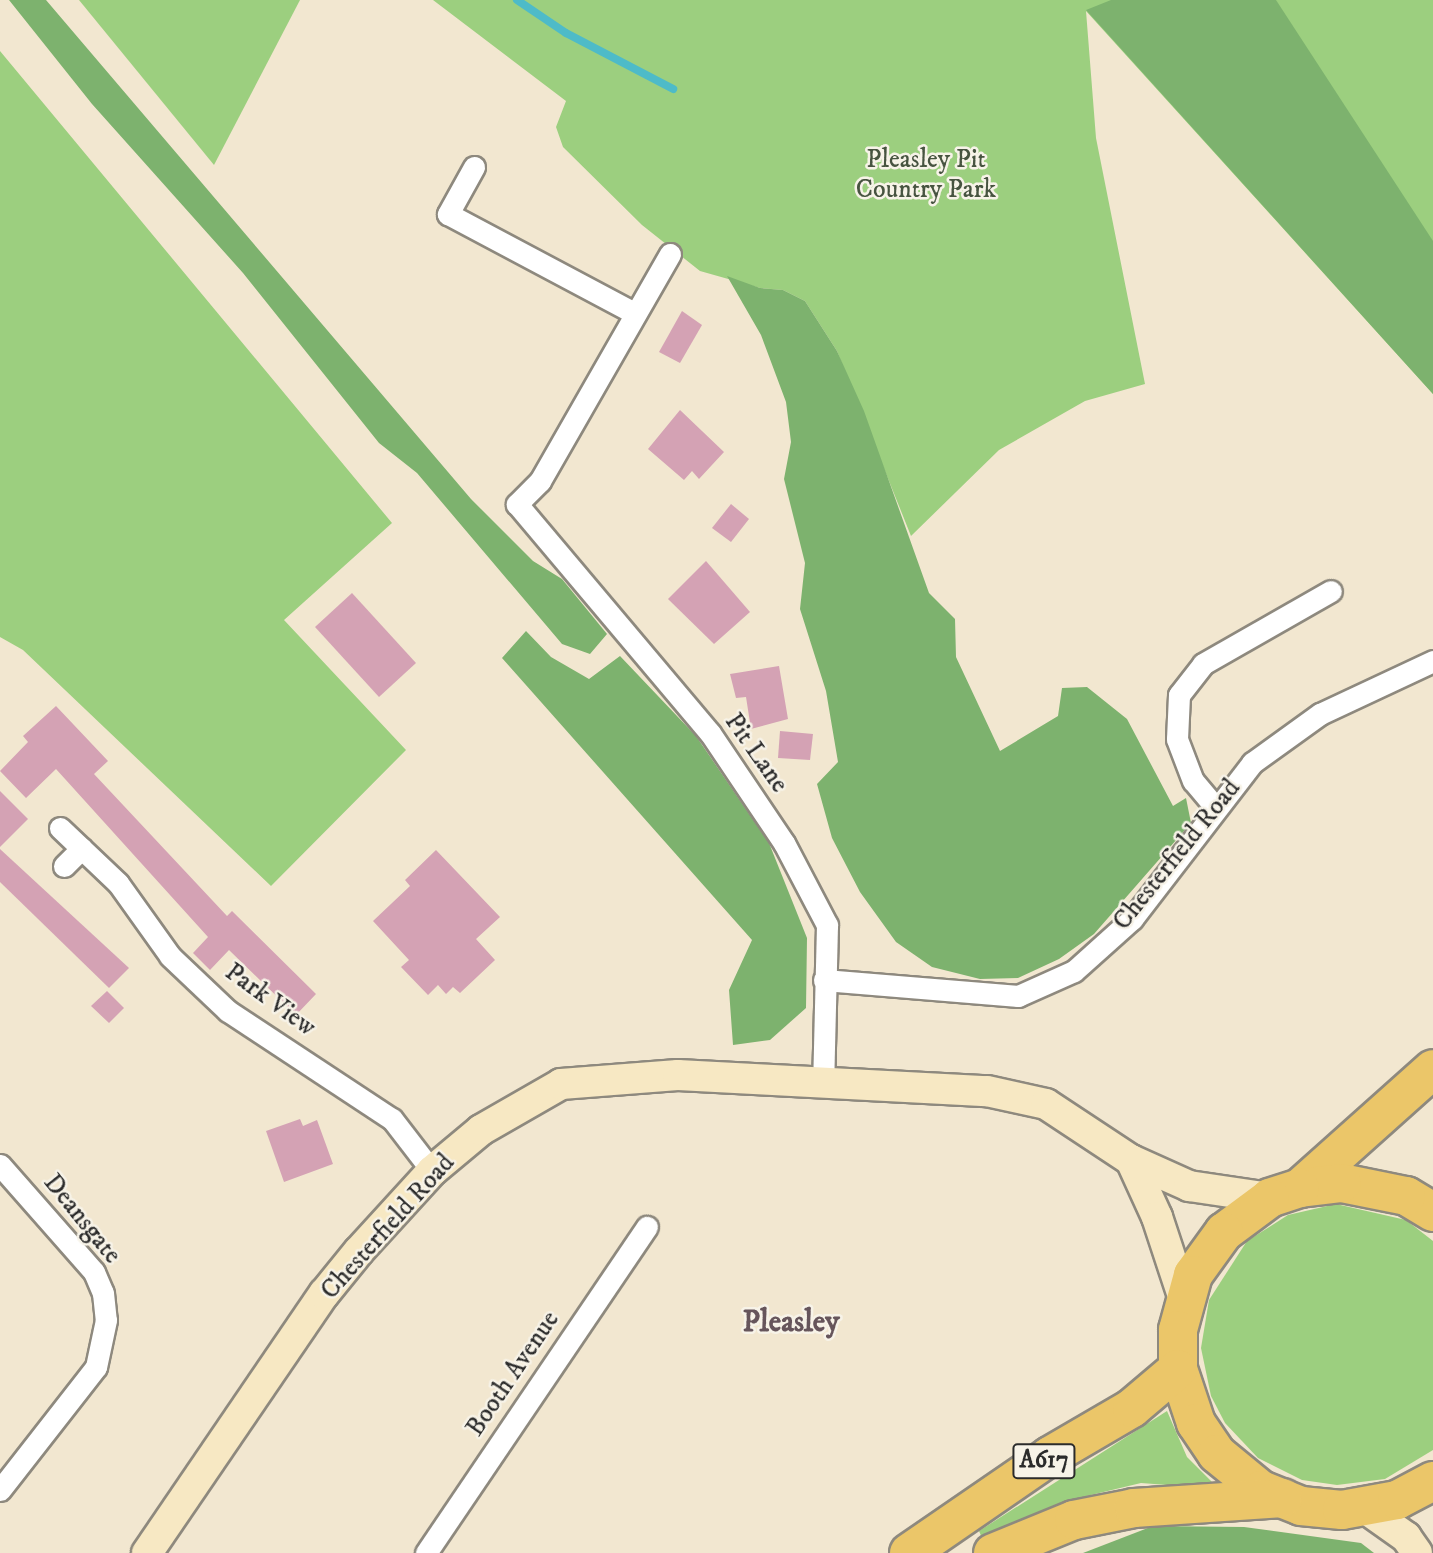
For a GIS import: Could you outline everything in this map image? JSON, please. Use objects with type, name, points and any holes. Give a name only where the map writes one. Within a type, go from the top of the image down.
[{"type":"highway","points":[[1433,1069],[1285,1193],[1224,1232],[1193,1275],[1178,1330],[1178,1369],[1196,1423],[1217,1454],[1261,1490],[1283,1499],[1342,1510],[1397,1500],[1433,1480]]},
{"type":"highway","points":[[1285,1193],[1342,1183],[1379,1187],[1433,1212]]},
{"type":"highway","name":"A617","points":[[909,1553],[1050,1456],[1132,1408],[1178,1369]]},
{"type":"highway","name":"A617","points":[[993,1553],[1074,1520],[1134,1508],[1283,1499]]},
{"type":"street","points":[[474,167],[448,214],[635,313],[670,254]]},
{"type":"street","name":"Pit Lane","points":[[635,313],[540,481],[517,505],[710,733],[784,842],[827,925],[823,1084]]},
{"type":"street","points":[[1216,808],[1194,781],[1177,739],[1179,695],[1203,664],[1331,592]]},
{"type":"street","name":"Chesterfield Road","points":[[824,980],[1018,996],[1074,971],[1132,919],[1252,763],[1320,714],[1433,661]]},
{"type":"street","name":"Park View","points":[[60,828],[118,883],[170,956],[228,1011],[392,1119],[432,1171]]},
{"type":"street","points":[[65,866],[82,848]]},
{"type":"street","name":"Chesterfield Road","points":[[147,1553],[324,1294],[432,1171],[481,1130],[561,1084],[678,1075],[987,1091],[1046,1104],[1131,1160],[1189,1186],[1285,1193]]},
{"type":"street","points":[[1131,1160],[1157,1217],[1185,1303]]},
{"type":"street","name":"Deansgate","points":[[0,1165],[94,1272],[103,1293],[106,1320],[96,1367],[0,1490]]},
{"type":"street","name":"Booth Avenue","points":[[426,1553],[648,1227]]},
{"type":"street","points":[[1362,1506],[1406,1537],[1418,1553]]},
{"type":"green space","points":[[9,0],[46,0],[471,499],[533,561],[562,579],[607,634],[590,654],[562,644],[417,473],[379,443],[243,273],[92,104]]},
{"type":"green space","points":[[79,0],[300,0],[214,165]]},
{"type":"green space","name":"Pleasley Pit Country Park","points":[[433,0],[1433,0],[1433,394],[1086,11],[1096,138],[1145,384],[1085,401],[999,450],[911,536],[837,351],[805,301],[783,290],[760,288],[700,271],[642,225],[563,147],[556,127],[566,101]]},
{"type":"green space","points":[[1111,0],[1276,0],[1433,241],[1433,394],[1086,10]]},
{"type":"green space","points":[[0,51],[392,523],[284,620],[406,750],[271,886],[23,650],[0,637]]},
{"type":"green space","points":[[727,276],[760,288],[783,290],[805,301],[837,351],[864,411],[929,593],[955,619],[956,657],[1000,751],[1058,716],[1062,688],[1087,687],[1127,719],[1173,806],[1186,798],[1191,823],[1094,934],[1059,959],[1018,978],[980,979],[932,967],[896,942],[860,892],[832,838],[817,784],[838,762],[826,691],[800,609],[805,563],[784,479],[791,442],[786,402],[761,335]]},
{"type":"green space","points":[[526,631],[551,657],[589,679],[620,656],[696,736],[769,843],[807,938],[806,1008],[770,1040],[733,1045],[729,990],[752,940],[502,658]]},
{"type":"green space","points":[[1336,1204],[1406,1220],[1433,1241],[1433,1450],[1385,1479],[1337,1485],[1302,1480],[1258,1458],[1225,1423],[1211,1396],[1201,1348],[1209,1300],[1247,1241],[1288,1215]]},
{"type":"green space","points":[[1167,1411],[1187,1457],[1219,1489],[1141,1483],[1070,1500],[982,1538],[979,1531]]},
{"type":"green space","points":[[1153,1526],[1244,1527],[1361,1543],[1374,1553],[1083,1553]]},
{"type":"building","points":[[682,311],[702,325],[680,363],[659,352]]},
{"type":"building","points":[[680,410],[724,452],[699,479],[692,471],[684,480],[648,449]]},
{"type":"building","points":[[731,504],[749,519],[731,542],[712,528]]},
{"type":"building","points":[[706,561],[750,612],[714,644],[668,599]]},
{"type":"building","points":[[352,593],[416,663],[379,697],[315,627]]},
{"type":"building","points":[[779,666],[788,719],[751,729],[746,697],[736,698],[730,674]]},
{"type":"building","points":[[56,706],[108,761],[94,774],[227,916],[232,911],[316,994],[296,1015],[229,950],[210,970],[193,953],[208,937],[56,769],[26,798],[0,771],[28,742],[23,736]]},
{"type":"building","points":[[780,731],[813,734],[810,760],[778,758]]},
{"type":"building","points":[[0,791],[28,819],[0,847]]},
{"type":"building","points":[[0,849],[129,968],[109,988],[0,882]]},
{"type":"building","points":[[436,850],[500,917],[476,939],[495,960],[460,993],[453,987],[446,994],[438,985],[428,995],[401,967],[409,960],[373,921],[410,886],[405,880]]},
{"type":"building","points":[[107,991],[124,1008],[109,1023],[91,1006]]},
{"type":"building","points":[[300,1119],[303,1126],[317,1120],[333,1164],[284,1182],[266,1131]]},
{"type":"waterway","points":[[517,0],[566,33],[673,89]]},
{"type":"district","name":"Pleasley","points":[[791,1323]]}]
